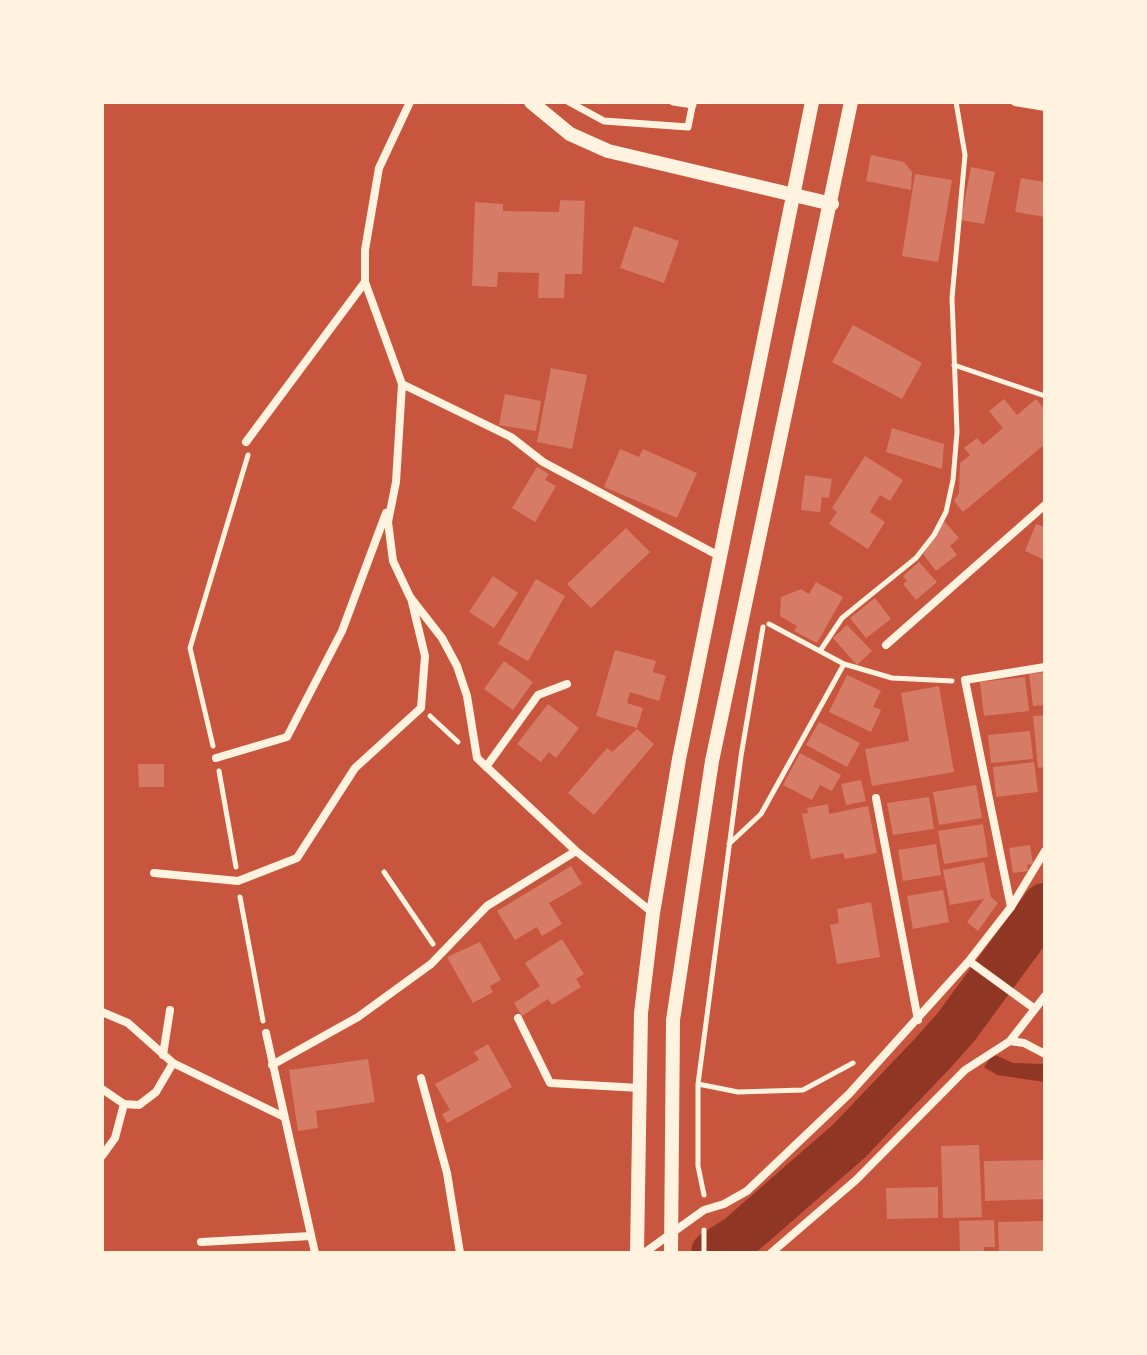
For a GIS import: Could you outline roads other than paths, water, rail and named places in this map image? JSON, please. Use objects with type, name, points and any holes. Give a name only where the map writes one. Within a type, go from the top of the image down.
[{"type":"street","points":[[216,758],[287,737],[342,631],[396,482],[402,384],[365,282],[365,250],[379,168],[410,102]]},
{"type":"street","points":[[531,102],[570,134],[608,151],[832,204]]},
{"type":"street","points":[[569,102],[604,121],[688,127],[693,104],[673,102]]},
{"type":"street","points":[[637,1253],[641,1013],[653,913],[679,759],[812,102]]},
{"type":"street","points":[[671,1245],[673,1020],[712,761],[832,204],[851,102]]},
{"type":"street","points":[[1015,102],[1045,107]]},
{"type":"street","points":[[249,444],[365,282]]},
{"type":"street","points":[[402,384],[511,437],[543,462],[721,557]]},
{"type":"street","points":[[154,873],[238,881],[297,858],[355,768],[421,708],[425,656],[410,597],[393,561],[388,532],[390,501]]},
{"type":"street","points":[[886,645],[1045,505]]},
{"type":"street","points":[[410,597],[442,638],[457,666],[467,696],[477,758],[576,851],[653,913]]},
{"type":"street","points":[[1011,907],[965,680],[1045,667]]},
{"type":"street","points":[[486,767],[538,695],[567,684]]},
{"type":"street","points":[[876,798],[918,1020]]},
{"type":"street","points":[[272,1065],[358,1017],[440,954],[487,906],[576,851]]},
{"type":"street","points":[[644,1253],[671,1245],[704,1210],[724,1204],[761,1179],[839,1104],[972,963],[1045,851]]},
{"type":"street","points":[[972,963],[1035,1009]]},
{"type":"street","points":[[771,1253],[856,1180],[965,1070],[1010,1041],[1045,996]]},
{"type":"street","points":[[163,1055],[170,1010]]},
{"type":"street","points":[[102,1012],[128,1023],[173,1063],[282,1116]]},
{"type":"street","points":[[518,1018],[550,1083],[640,1088]]},
{"type":"street","points":[[266,1033],[282,1116],[315,1253]]},
{"type":"street","points":[[1010,1041],[1024,1043],[1045,1054]]},
{"type":"street","points":[[102,1089],[124,1104],[139,1105],[156,1092],[173,1063]]},
{"type":"street","points":[[421,1078],[447,1173],[460,1253]]},
{"type":"street","points":[[102,1156],[115,1138],[124,1104]]},
{"type":"street","points":[[201,1242],[311,1236]]},
{"type":"waterway","points":[[714,1253],[739,1237],[849,1141],[956,1027],[1045,906]]}]
